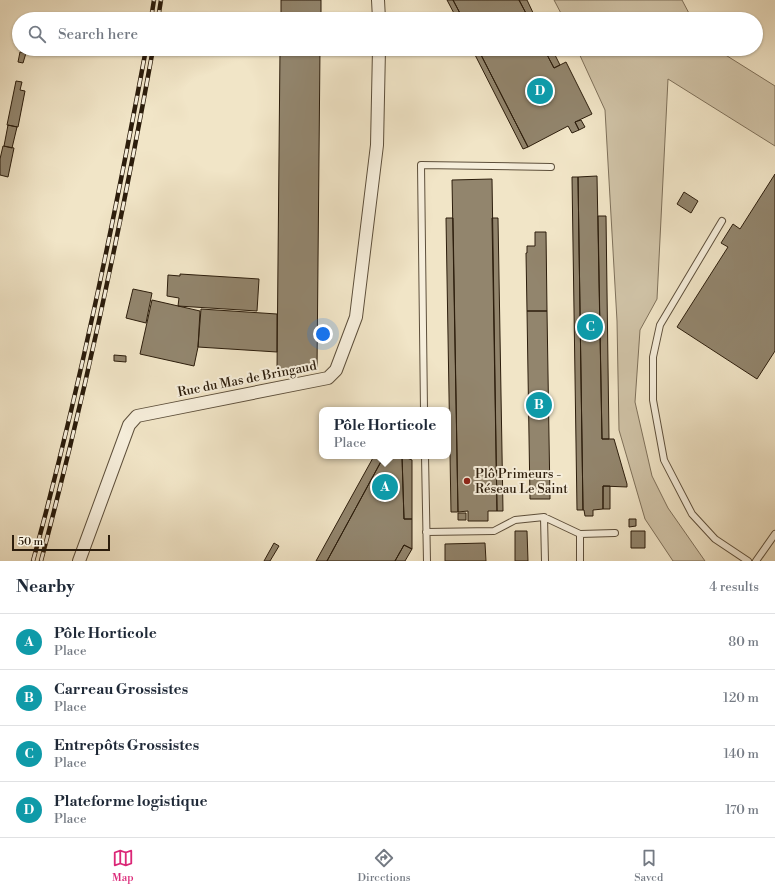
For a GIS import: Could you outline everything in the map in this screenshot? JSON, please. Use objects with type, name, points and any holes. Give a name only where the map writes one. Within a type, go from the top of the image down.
[{"type":"street","points":[[378,0],[379,12]]},
{"type":"street","name":"Rue du Mas de Bringaud","points":[[79,561],[129,425],[137,416],[328,378],[336,370],[356,317],[377,145],[379,56]]},
{"type":"lane","points":[[424,407],[421,165],[552,167]]},
{"type":"lane","points":[[722,221],[660,325],[653,357],[653,400],[664,460],[692,514],[715,539],[748,561]]},
{"type":"lane","points":[[425,459],[427,561]]},
{"type":"lane","points":[[426,532],[494,531],[515,520],[544,517],[580,534],[615,533]]},
{"type":"lane","points":[[544,517],[545,561]]},
{"type":"lane","points":[[580,534],[580,561]]},
{"type":"lane","points":[[756,561],[775,534]]},
{"type":"shaded area","points":[[554,0],[682,0],[688,12],[560,12]]},
{"type":"shaded area","points":[[580,56],[727,56],[775,86],[775,146],[668,79],[657,299],[640,330],[635,402],[652,476],[668,508],[705,561],[673,561],[645,519],[619,430],[617,321],[605,110]]},
{"type":"building","points":[[281,0],[321,0],[321,12],[281,12]]},
{"type":"building","points":[[447,0],[453,0],[459,12],[453,12]]},
{"type":"building","points":[[453,0],[519,0],[525,12],[459,12]]},
{"type":"building","points":[[519,0],[527,0],[533,12],[525,12]]},
{"type":"building","points":[[19,56],[25,56],[23,63],[18,62]]},
{"type":"building","points":[[280,56],[320,56],[317,370],[277,369]]},
{"type":"building","points":[[476,56],[482,56],[528,147],[523,149]]},
{"type":"building","points":[[482,56],[548,56],[554,68],[566,62],[592,114],[575,122],[579,130],[572,133],[568,126],[528,147]]},
{"type":"building","points":[[548,56],[556,56],[560,65],[554,68]]},
{"type":"building","points":[[16,81],[22,82],[20,90],[25,91],[18,127],[7,125]]},
{"type":"building","points":[[581,120],[585,127],[579,130],[575,122]]},
{"type":"building","points":[[8,125],[17,127],[12,148],[4,146]]},
{"type":"building","points":[[3,146],[14,148],[8,177],[0,175],[0,159]]},
{"type":"building","points":[[775,174],[775,351],[757,379],[677,327],[728,247],[721,243],[733,224],[740,229]]},
{"type":"building","points":[[597,176],[602,439],[614,439],[627,487],[603,486],[603,509],[593,510],[593,516],[585,516],[583,510],[578,177]]},
{"type":"building","points":[[572,177],[578,177],[583,510],[577,510]]},
{"type":"building","points":[[492,179],[497,511],[488,511],[488,521],[468,521],[468,511],[458,512],[452,180]]},
{"type":"building","points":[[684,192],[698,201],[691,213],[677,204]]},
{"type":"building","points":[[598,216],[606,216],[609,439],[602,439]]},
{"type":"building","points":[[446,218],[453,218],[458,512],[451,512],[451,407],[449,407]]},
{"type":"building","points":[[492,218],[498,218],[503,511],[497,511]]},
{"type":"building","points":[[535,232],[546,232],[547,311],[527,311],[526,253],[527,246],[535,246]]},
{"type":"building","points":[[180,274],[259,279],[257,311],[178,306],[179,298],[167,296],[168,275],[180,276]]},
{"type":"building","points":[[133,289],[152,293],[146,323],[126,318]]},
{"type":"building","points":[[152,300],[200,311],[198,347],[194,366],[140,354]]},
{"type":"building","points":[[201,309],[277,314],[277,352],[198,347]]},
{"type":"building","points":[[527,311],[547,311],[550,499],[530,499]]},
{"type":"building","points":[[114,355],[126,356],[126,362],[114,361]]},
{"type":"building","points":[[372,459],[382,459],[327,561],[316,561]]},
{"type":"building","points":[[382,459],[402,459],[404,519],[412,519],[412,549],[404,545],[395,561],[327,561]]},
{"type":"building","points":[[402,459],[410,459],[412,460],[412,519],[404,519]]},
{"type":"building","points":[[603,486],[610,486],[610,509],[603,509]]},
{"type":"building","points":[[458,513],[466,513],[466,520],[458,520]]},
{"type":"building","points":[[629,519],[636,519],[636,526],[629,527]]},
{"type":"building","points":[[515,531],[527,531],[528,561],[515,561]]},
{"type":"building","points":[[631,531],[645,531],[645,548],[631,548]]},
{"type":"building","points":[[274,543],[279,546],[270,561],[264,561]]},
{"type":"building","points":[[485,543],[486,561],[445,561],[445,544]]},
{"type":"building","points":[[404,545],[412,549],[405,561],[395,561]]},
{"type":"railway","points":[[152,12],[154,0]]},
{"type":"railway","points":[[159,12],[161,0]]},
{"type":"railway","points":[[33,561],[81,370],[145,56]]},
{"type":"railway","points":[[41,561],[88,370],[129,178],[152,56]]},
{"type":"place","name":"Plateforme logistique","points":[[540,91]]},
{"type":"place","name":"Entrepôts Grossistes","points":[[590,327]]},
{"type":"place","name":"Carreau Grossistes","points":[[539,405]]},
{"type":"place","name":"Plô Primeurs - Réseau Le Saint","points":[[467,481]]},
{"type":"place","name":"Pôle Horticole","points":[[385,487]]}]
